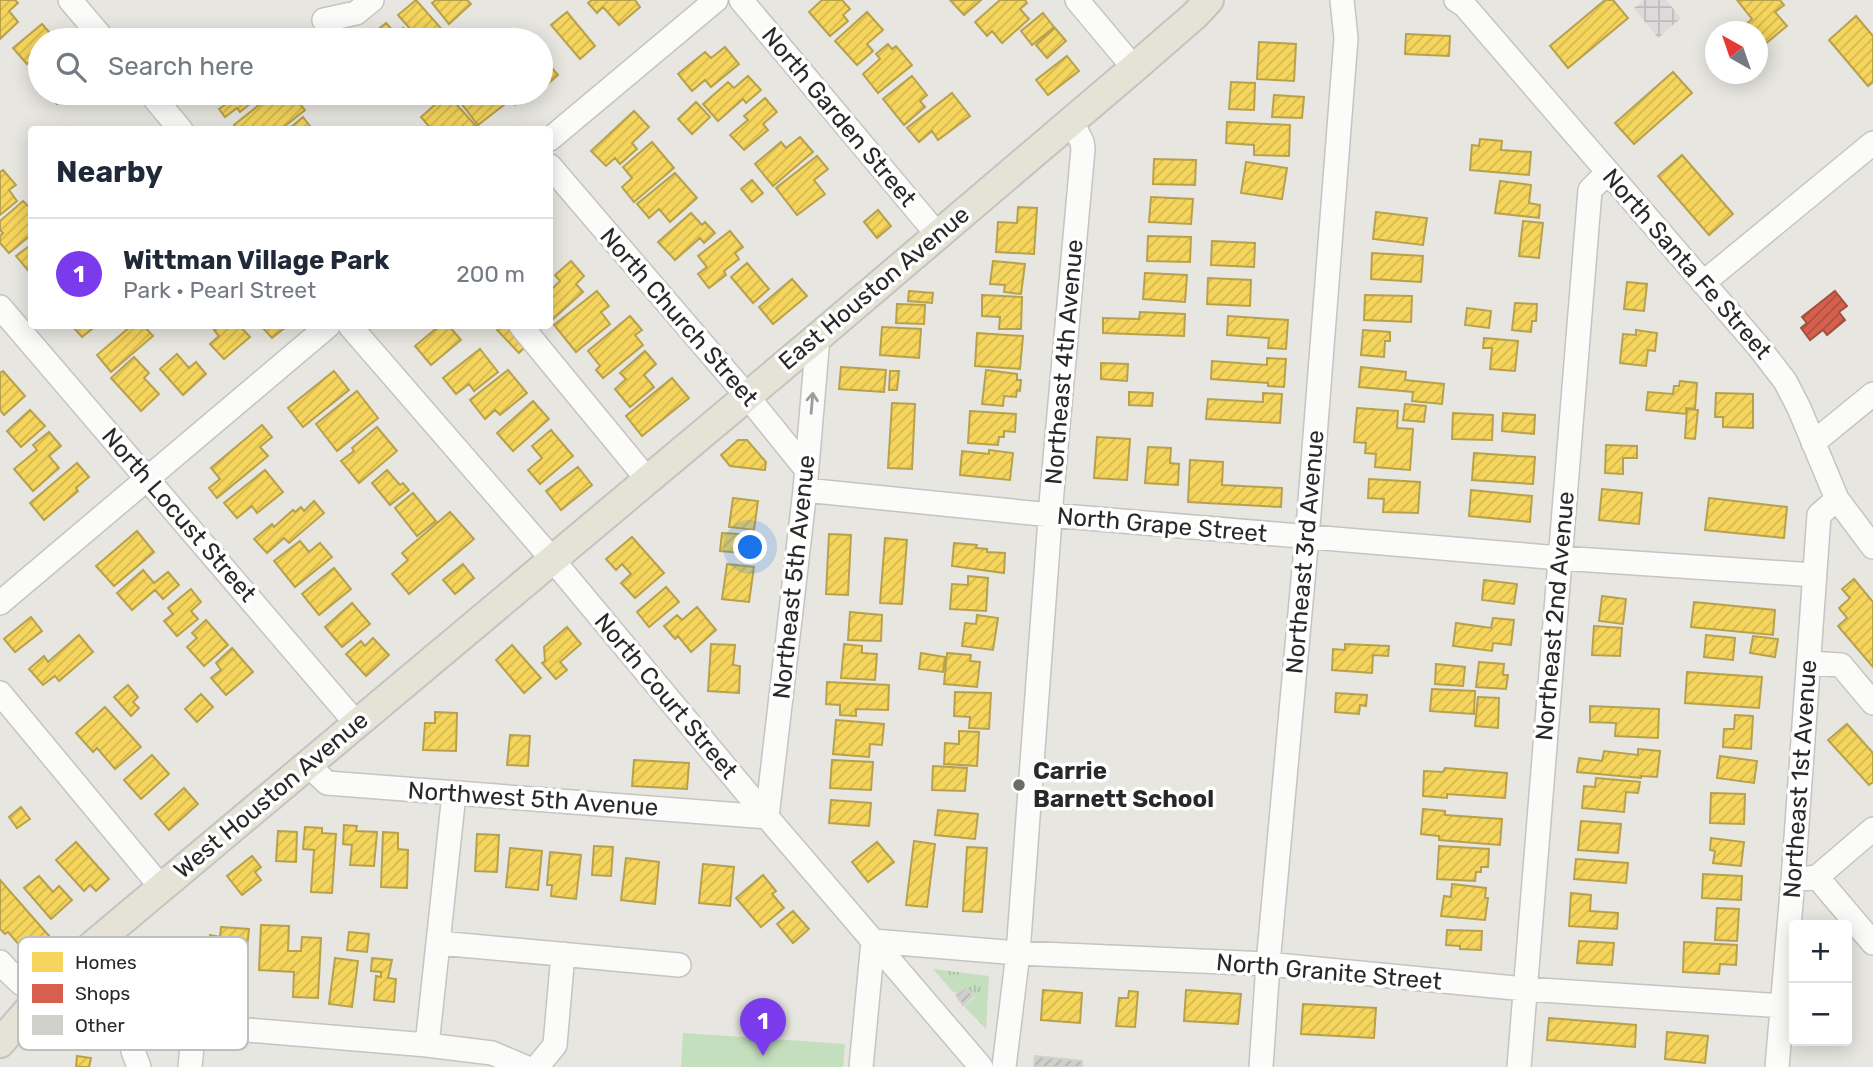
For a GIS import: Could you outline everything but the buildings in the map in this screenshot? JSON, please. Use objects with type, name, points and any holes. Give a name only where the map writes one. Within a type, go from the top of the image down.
[{"type":"main road","name":"East Houston Avenue","points":[[552,559],[818,337],[1202,8],[1220,0]]},
{"type":"main road","name":"West Houston Avenue","points":[[102,937],[552,559]]},
{"type":"main road","name":"West Houston Avenue","points":[[0,1043],[18,1023]]},
{"type":"street","points":[[70,0],[94,28]]},
{"type":"street","points":[[324,20],[356,13],[372,0]]},
{"type":"street","points":[[553,136],[716,0]]},
{"type":"street","name":"North Garden Street","points":[[741,0],[937,234]]},
{"type":"street","points":[[1077,0],[1134,68]]},
{"type":"street","name":"Northeast 3rd Avenue","points":[[1261,1067],[1307,537],[1346,38],[1342,0]]},
{"type":"street","name":"Northeast 3rd Avenue","points":[[1346,38],[1359,0]]},
{"type":"street","name":"North Santa Fe Street","points":[[1461,2],[1785,381],[1837,499],[1873,547]]},
{"type":"street","points":[[160,105],[178,126]]},
{"type":"street","name":"Northeast 4th Avenue","points":[[1004,1067],[1018,953],[1051,515],[1083,149],[1071,120]]},
{"type":"street","points":[[1703,283],[1873,144]]},
{"type":"street","name":"North Church Street","points":[[553,170],[747,396],[806,480]]},
{"type":"street","name":"Northeast 2nd Avenue","points":[[1519,1067],[1590,190],[1608,172]]},
{"type":"street","name":"North Locust Street","points":[[0,307],[356,723]]},
{"type":"street","points":[[0,603],[324,329]]},
{"type":"street","name":"North Court Street","points":[[353,329],[552,559],[767,817],[981,1067]]},
{"type":"street","points":[[523,329],[648,479]]},
{"type":"street","name":"Northeast 5th Avenue","points":[[767,817],[806,480],[818,337]]},
{"type":"street","points":[[1813,443],[1873,394]]},
{"type":"street","name":"North Grape Street","points":[[806,480],[1051,515],[1560,558],[1814,575]]},
{"type":"street","name":"Northeast 1st Avenue","points":[[1777,1067],[1784,1006],[1819,515],[1837,499]]},
{"type":"street","points":[[1809,663],[1841,665],[1873,703]]},
{"type":"street","points":[[0,693],[161,887]]},
{"type":"street","name":"Northwest 5th Avenue","points":[[307,764],[327,783],[767,817]]},
{"type":"street","points":[[428,1045],[454,794]]},
{"type":"street","points":[[1793,880],[1817,877],[1873,829]]},
{"type":"street","points":[[1817,877],[1873,943]]},
{"type":"street","points":[[861,1067],[873,941]]},
{"type":"street","name":"North Granite Street","points":[[873,941],[1018,953],[1268,964],[1525,989],[1784,1006]]},
{"type":"street","points":[[439,943],[679,965]]},
{"type":"street","points":[[537,1067],[555,1045],[562,954]]},
{"type":"street","points":[[0,962],[18,981]]},
{"type":"street","points":[[248,1031],[428,1045],[492,1053],[525,1067]]},
{"type":"street","points":[[133,1050],[139,1067]]},
{"type":"shaded area","points":[[1644,0],[1666,0],[1681,18],[1658,38],[1634,8]]},
{"type":"green space","points":[[933,969],[989,976],[986,1029],[964,1006],[975,997],[966,986],[957,993],[952,991]]},
{"type":"green space","points":[[683,1033],[845,1044],[843,1067],[681,1067]]},
{"type":"place","name":"Carrie Barnett School","points":[[1019,785]]},
{"type":"place","name":"Wittman Village Park","points":[[763,1056]]}]
